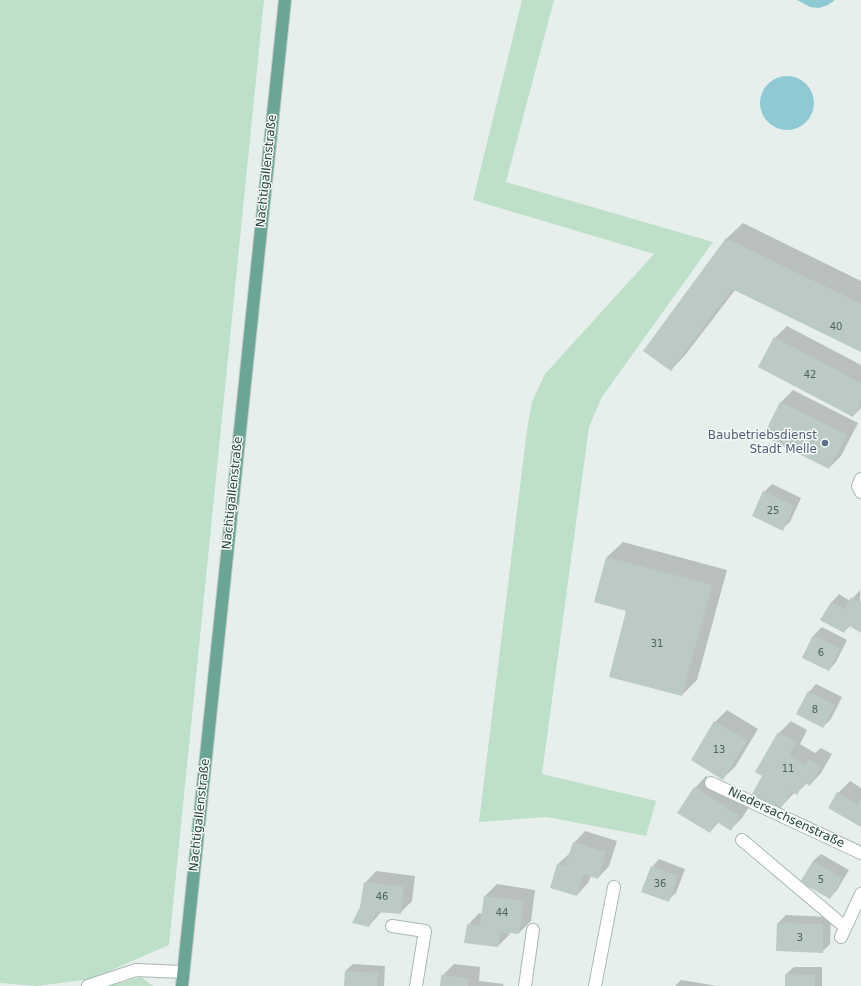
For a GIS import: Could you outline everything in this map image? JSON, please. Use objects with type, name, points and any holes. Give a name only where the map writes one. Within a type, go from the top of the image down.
[{"type":"main road","name":"Nachtigallenstraße","points":[[182,986],[285,0]]},
{"type":"street","points":[[861,479],[858,486],[861,492]]},
{"type":"street","name":"Niedersachsenstraße","points":[[711,783],[861,853]]},
{"type":"street","points":[[742,840],[843,932],[861,894]]},
{"type":"street","points":[[595,986],[614,887]]},
{"type":"street","points":[[392,926],[425,931],[416,986]]},
{"type":"street","points":[[525,986],[533,930]]},
{"type":"street","points":[[88,986],[136,970],[183,972]]},
{"type":"green space","points":[[0,0],[264,0],[169,945],[91,979],[37,986],[0,983]]},
{"type":"green space","points":[[522,0],[554,0],[506,182],[713,242],[602,397],[589,427],[542,774],[656,801],[646,836],[547,817],[479,822],[527,429],[532,402],[545,374],[654,254],[473,200]]},
{"type":"green space","points":[[141,977],[153,986],[109,986]]},
{"type":"water","points":[[797,0],[835,0],[828,5],[819,8],[810,7]]},
{"type":"water","points":[[782,76],[792,76],[802,80],[810,88],[814,98],[814,108],[810,118],[802,126],[792,130],[782,130],[772,126],[764,118],[760,108],[760,98],[764,88],[772,80]]},
{"type":"building","points":[[726,238],[861,304],[861,352],[732,289],[671,371],[643,351]]},
{"type":"building","points":[[774,337],[861,383],[861,402],[853,417],[758,367]]},
{"type":"building","points":[[780,402],[847,435],[829,469],[763,436]]},
{"type":"building","points":[[763,491],[794,506],[783,531],[752,516]]},
{"type":"building","points":[[606,557],[712,585],[682,696],[609,677],[626,611],[594,602]]},
{"type":"building","points":[[851,597],[861,602],[861,633],[848,625],[844,633],[820,620],[831,602],[845,609]]},
{"type":"building","points":[[813,635],[840,648],[829,671],[802,658]]},
{"type":"building","points":[[808,691],[835,705],[823,728],[796,714]]},
{"type":"building","points":[[714,721],[747,740],[723,780],[691,760]]},
{"type":"building","points":[[778,732],[796,742],[789,756],[805,765],[808,759],[821,766],[810,786],[804,782],[797,795],[791,791],[780,810],[752,794],[762,776],[755,772]]},
{"type":"building","points":[[694,787],[740,816],[731,831],[717,822],[710,833],[677,813]]},
{"type":"building","points":[[837,792],[857,804],[861,796],[861,827],[828,808]]},
{"type":"building","points":[[573,842],[606,852],[598,879],[583,874],[577,896],[550,888],[557,864],[565,866]]},
{"type":"building","points":[[813,861],[842,878],[830,899],[800,882]]},
{"type":"building","points":[[651,866],[678,876],[669,902],[641,892]]},
{"type":"building","points":[[364,882],[404,887],[401,914],[376,912],[369,927],[352,923],[360,907]]},
{"type":"building","points":[[484,896],[524,901],[519,934],[500,932],[498,947],[464,943],[467,924],[480,926]]},
{"type":"building","points":[[777,923],[823,924],[823,953],[776,951]]},
{"type":"building","points":[[345,971],[378,973],[377,986],[344,986]]},
{"type":"building","points":[[785,974],[815,975],[815,986],[785,986]]},
{"type":"building","points":[[441,975],[469,978],[468,986],[440,986]]},
{"type":"place","name":"Baubetriebsdienst Stadt Melle","points":[[825,443]]}]
